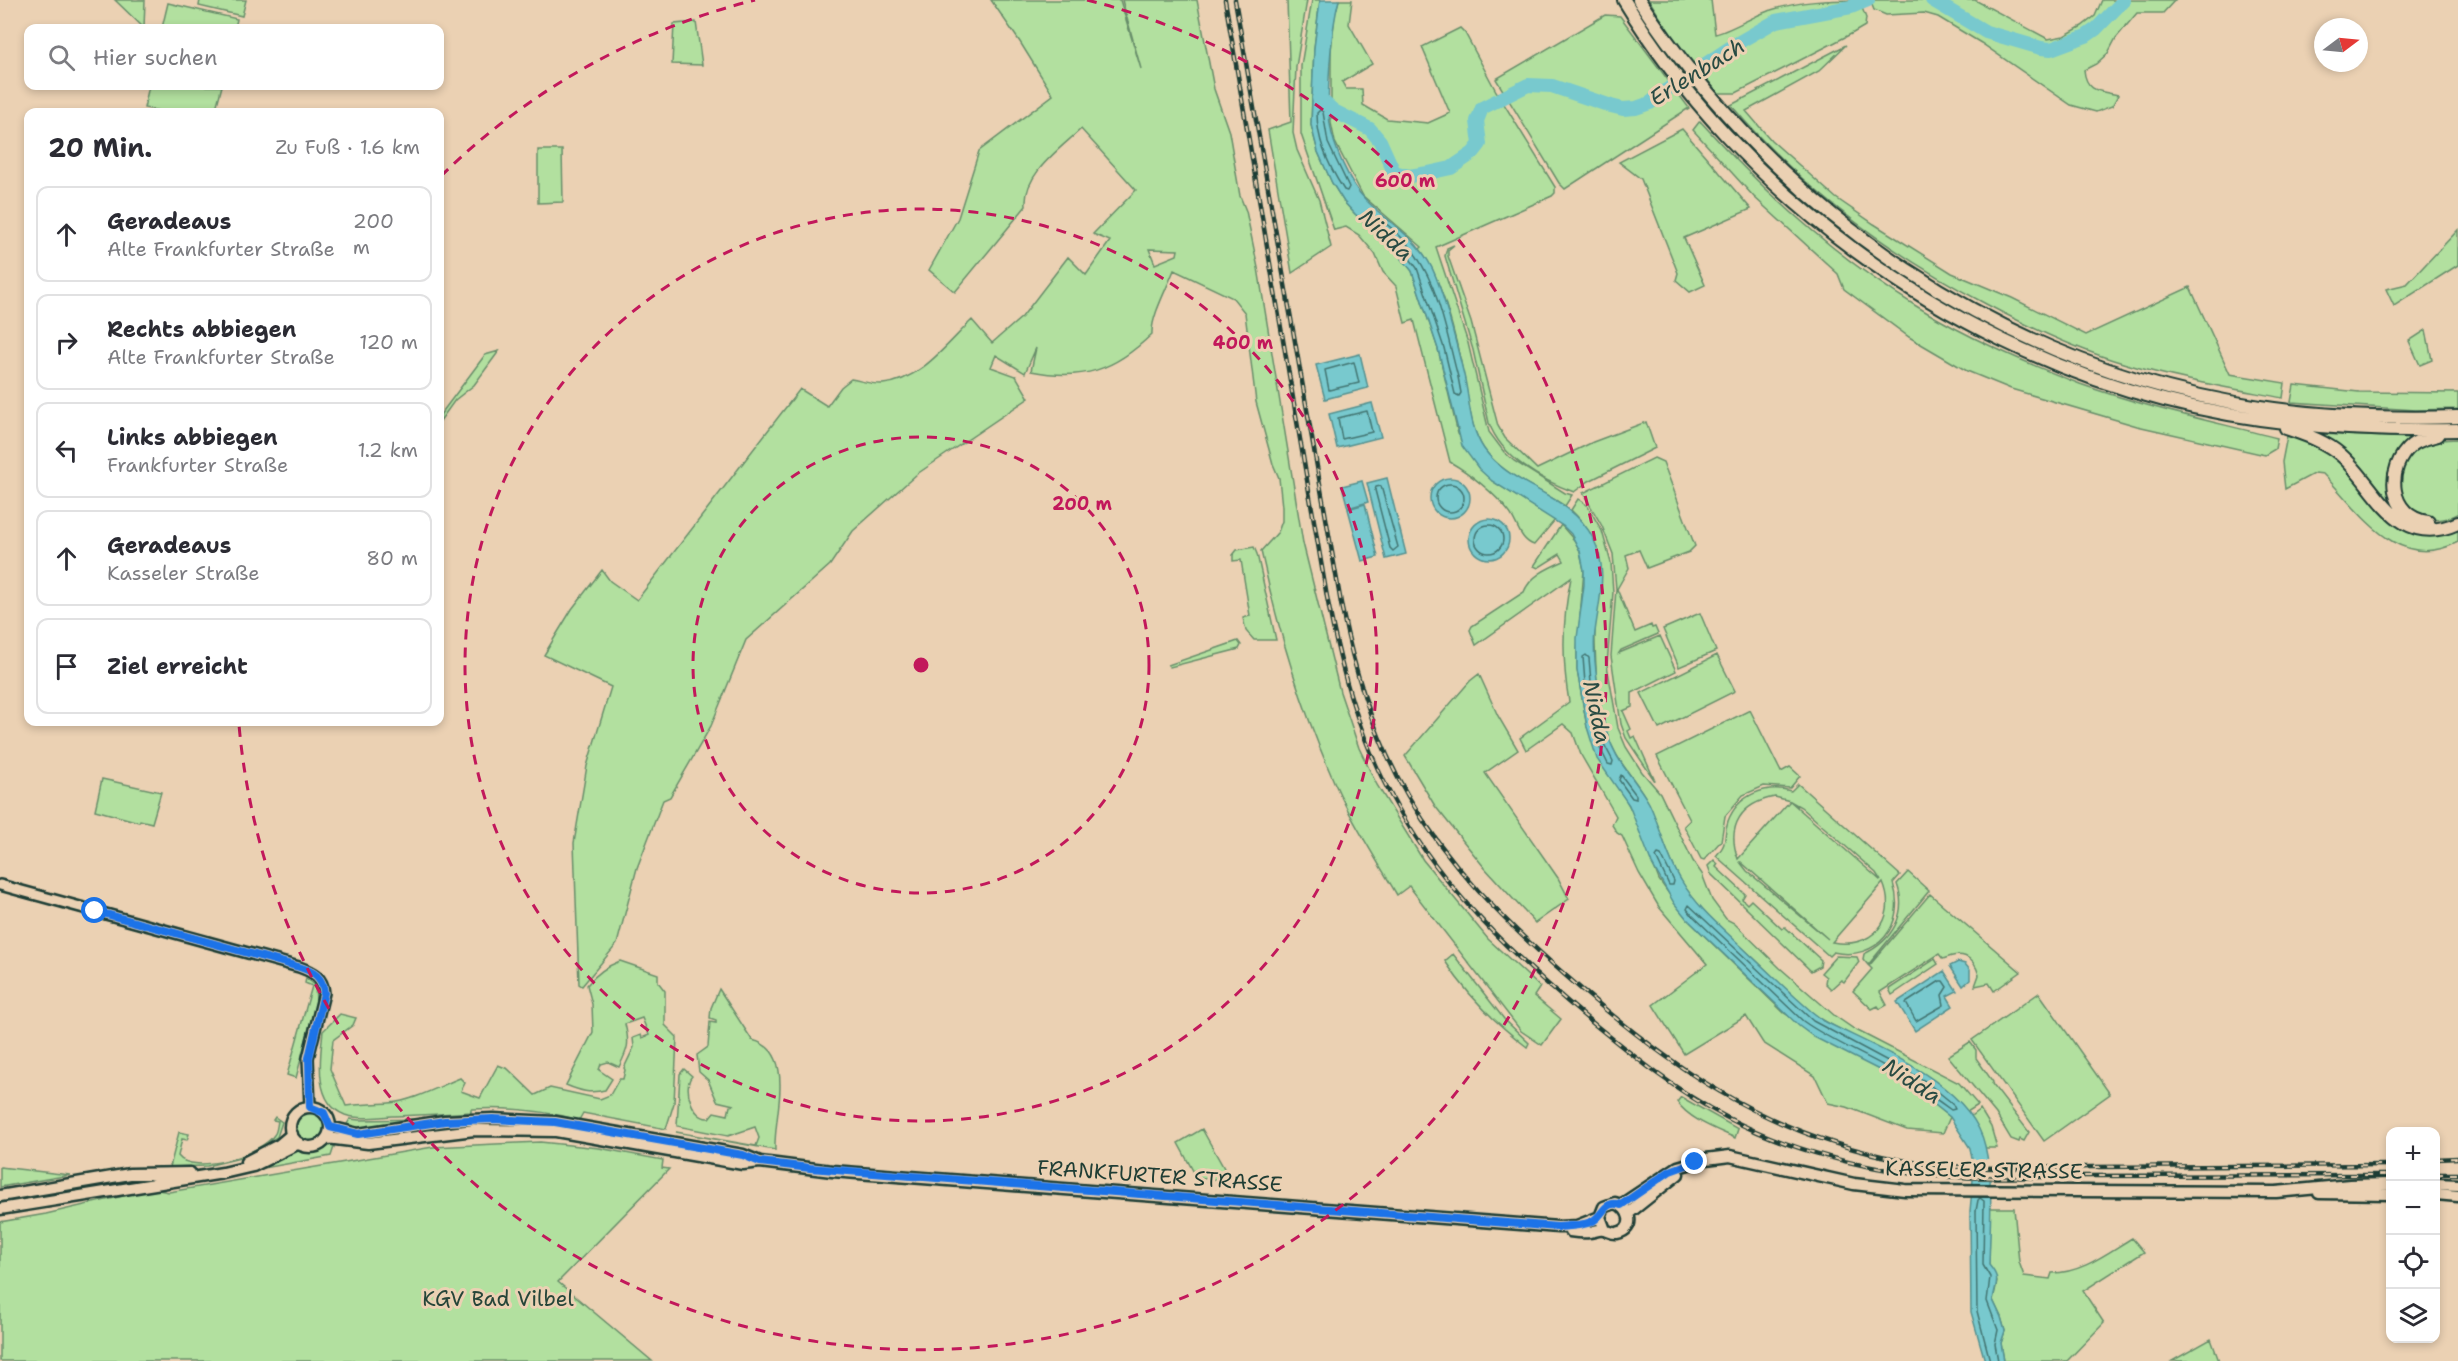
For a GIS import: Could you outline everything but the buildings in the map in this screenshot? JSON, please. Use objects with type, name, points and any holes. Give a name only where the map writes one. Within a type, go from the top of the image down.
[{"type":"highway","points":[[1623,0],[1687,78],[1759,150],[1841,224],[1875,250],[1940,292],[2019,333],[2072,356],[2134,377],[2204,396],[2258,407],[2361,416],[2458,417]]},
{"type":"highway","points":[[1639,0],[1687,78],[1725,133],[1800,206],[1867,259],[1934,303],[2002,340],[2086,375],[2162,399],[2257,419],[2308,435],[2334,450],[2355,469],[2384,507],[2400,521],[2426,529],[2458,523]]},
{"type":"highway","points":[[2257,419],[2358,429],[2458,430]]},
{"type":"highway","points":[[2458,430],[2425,438],[2410,447],[2398,461],[2394,483],[2400,505],[2404,511],[2416,519],[2439,523],[2458,518]]},
{"type":"main road","points":[[296,1139],[290,1126],[293,1117],[303,1108],[310,1107],[324,1113],[328,1132]]},
{"type":"main road","name":"FRANKFURTER STRASSE","points":[[296,1139],[305,1146],[317,1145],[328,1132],[368,1143],[474,1130],[556,1131],[743,1164],[760,1162],[850,1172],[1558,1227],[1577,1226],[1600,1217],[1607,1206],[1612,1203],[1625,1209],[1630,1221],[1624,1230],[1614,1233],[1605,1230],[1586,1233],[1558,1227]]},
{"type":"main road","name":"FRANKFURTER STRASSE","points":[[0,1196],[130,1174],[179,1174],[221,1169],[247,1162],[279,1144],[296,1139]]},
{"type":"main road","name":"FRANKFURTER STRASSE","points":[[2,1209],[223,1173],[263,1162],[296,1139]]},
{"type":"main road","name":"KASSELER STRASSE","points":[[1625,1209],[1695,1162],[1718,1157],[1741,1157],[1875,1187],[1944,1191],[2386,1194]]},
{"type":"main road","name":"KASSELER STRASSE","points":[[2276,1192],[2386,1184]]},
{"type":"main road","points":[[2440,1184],[2458,1185]]},
{"type":"main road","points":[[2440,1194],[2458,1196]]},
{"type":"main road","points":[[1600,1217],[1605,1230]]},
{"type":"street","points":[[0,885],[299,967],[316,975],[322,983],[324,993],[309,1058],[310,1107]]},
{"type":"green space","points":[[115,0],[145,0],[144,24],[140,24]]},
{"type":"green space","points":[[200,0],[246,0],[242,16],[199,6]]},
{"type":"green space","points":[[991,0],[1120,0],[1141,69],[1122,0],[1197,0],[1214,89],[1229,132],[1240,196],[1246,211],[1258,268],[1303,543],[1340,692],[1359,748],[1377,785],[1423,860],[1488,939],[1540,987],[1534,996],[1561,1019],[1542,1045],[1521,1031],[1409,886],[1397,895],[1336,786],[1318,744],[1290,662],[1261,551],[1278,532],[1282,521],[1282,507],[1279,478],[1256,402],[1245,313],[1233,298],[1174,270],[1157,311],[1152,334],[1138,347],[1110,365],[1066,375],[1031,371],[1036,348],[1025,373],[996,355],[991,367],[1016,376],[1029,398],[917,474],[853,531],[830,565],[746,640],[711,726],[670,797],[663,800],[637,868],[617,944],[582,986],[579,984],[574,843],[587,766],[611,687],[544,655],[572,609],[602,570],[610,581],[637,600],[800,389],[827,406],[841,387],[851,379],[883,384],[909,376],[932,360],[972,320],[992,343],[1022,317],[1068,257],[1086,275],[1110,241],[1093,234],[1136,190],[1081,129],[1044,163],[1030,183],[1026,206],[955,292],[929,270],[958,218],[979,151],[1053,95]],"holes":[[[1149,249],[1178,250],[1177,255],[1155,264]]]},
{"type":"green space","points":[[1287,0],[1307,0],[1296,67],[1293,133],[1297,150],[1319,200],[1331,247],[1292,273],[1268,130],[1291,122]]},
{"type":"green space","points":[[1312,0],[1320,0],[1314,48],[1311,125],[1318,152],[1332,183],[1344,202],[1392,246],[1412,271],[1438,349],[1458,434],[1492,481],[1555,520],[1534,545],[1525,539],[1512,516],[1496,498],[1474,478],[1450,462],[1414,320],[1405,323],[1396,286],[1383,272],[1375,254],[1359,235],[1346,227],[1334,230],[1301,134],[1301,66]]},
{"type":"green space","points":[[1339,0],[1352,0],[1349,24],[1372,64],[1342,82],[1346,89],[1362,89],[1363,105],[1387,119],[1428,123],[1450,113],[1422,47],[1460,28],[1555,187],[1555,193],[1552,196],[1436,247],[1468,343],[1489,432],[1514,461],[1565,493],[1572,495],[1565,506],[1523,482],[1494,461],[1486,452],[1471,416],[1448,310],[1435,276],[1420,249],[1422,247],[1363,196],[1335,142],[1331,123],[1331,51]]},
{"type":"green space","points":[[1649,0],[1711,0],[1715,34],[1771,10],[1815,2],[1859,0],[1866,18],[1865,26],[1853,33],[1736,93],[1718,93],[1675,41]]},
{"type":"green space","points":[[1870,0],[1975,0],[2048,39],[2064,36],[2082,26],[2095,16],[2102,0],[2175,0],[2163,13],[2137,13],[2116,38],[2108,53],[2096,64],[2084,70],[2091,87],[2118,95],[2112,106],[2096,112],[2071,105],[1981,43],[1938,17],[1924,13],[1886,15],[1874,10]]},
{"type":"green space","points":[[168,3],[237,19],[236,24],[163,24]]},
{"type":"green space","points":[[1605,15],[1620,16],[1689,108],[1565,189],[1559,183],[1496,79]]},
{"type":"green space","points":[[696,22],[702,65],[672,64],[674,24]]},
{"type":"green space","points":[[1846,45],[1819,71],[1746,111],[1771,140],[1836,198],[1952,273],[2012,298],[2086,335],[2190,287],[2230,374],[2285,383],[2283,398],[2142,369],[2053,337],[1950,284],[1881,241],[1848,217],[1787,164],[1731,105]]},
{"type":"green space","points":[[148,90],[221,90],[216,108],[144,108]]},
{"type":"green space","points":[[1700,121],[1749,173],[1829,244],[1886,287],[1936,318],[1996,349],[2080,384],[2153,407],[2277,438],[2275,449],[2265,455],[2137,426],[2011,389],[1967,371],[1909,337],[1844,289],[1838,274],[1754,197],[1693,130]]},
{"type":"green space","points":[[1682,129],[1751,209],[1684,238],[1705,285],[1690,292],[1676,280],[1678,273],[1641,179],[1619,162]]},
{"type":"green space","points":[[538,150],[562,150],[563,202],[538,203]]},
{"type":"green space","points":[[2458,230],[2458,265],[2394,306],[2386,289],[2407,284]]},
{"type":"green space","points":[[1454,245],[1448,250],[1448,256],[1471,322],[1498,426],[1505,438],[1537,469],[1593,442],[1646,422],[1655,448],[1589,481],[1574,492],[1536,474],[1503,447],[1489,423],[1473,350],[1445,256],[1447,248]]},
{"type":"green space","points":[[2426,330],[2432,360],[2420,365],[2409,341]]},
{"type":"green space","points":[[499,351],[474,385],[455,400],[444,415],[444,410],[485,355]]},
{"type":"green space","points":[[2294,385],[2359,392],[2458,393],[2458,409],[2416,410],[2291,402]]},
{"type":"green space","points":[[2319,434],[2411,438],[2411,441],[2397,455],[2403,516]]},
{"type":"green space","points":[[2287,436],[2332,454],[2387,516],[2401,527],[2416,534],[2435,535],[2458,529],[2458,542],[2436,550],[2416,550],[2398,544],[2381,534],[2366,520],[2323,474],[2315,473],[2285,489],[2282,462]]},
{"type":"green space","points":[[2458,439],[2458,514],[2434,520],[2421,515],[2401,502],[2400,467],[2407,459],[2425,444],[2439,440]]},
{"type":"green space","points":[[1654,458],[1663,462],[1695,546],[1689,552],[1647,568],[1639,550],[1626,555],[1629,568],[1617,589],[1635,632],[1651,625],[1652,628],[1655,627],[1658,634],[1621,650],[1619,653],[1660,636],[1676,671],[1632,693],[1632,707],[1623,711],[1631,729],[1628,731],[1631,738],[1635,736],[1655,781],[1626,738],[1621,724],[1611,656],[1616,589],[1613,554],[1602,526],[1583,493]]},
{"type":"green space","points":[[1578,499],[1587,505],[1602,531],[1611,563],[1613,592],[1607,665],[1618,728],[1626,747],[1642,772],[1660,793],[1693,861],[1702,874],[1712,900],[1726,919],[1734,923],[1780,968],[1835,1016],[1854,1029],[1959,1083],[1978,1105],[1967,1112],[1936,1082],[1919,1071],[1842,1031],[1806,1009],[1708,916],[1681,881],[1650,806],[1623,766],[1604,726],[1595,656],[1595,623],[1600,572],[1594,542],[1585,526],[1571,510]]},
{"type":"green space","points":[[1561,525],[1580,551],[1584,570],[1577,670],[1587,727],[1635,817],[1659,880],[1687,919],[1784,1013],[1925,1097],[1950,1117],[1943,1133],[1907,1130],[1847,1107],[1828,1103],[1815,1076],[1763,1043],[1746,1016],[1684,1054],[1653,1005],[1707,964],[1659,907],[1639,873],[1622,836],[1612,825],[1616,816],[1581,755],[1573,733],[1563,724],[1526,750],[1520,738],[1569,702],[1564,640],[1571,578],[1476,645],[1470,630],[1472,626],[1524,592],[1540,573],[1564,561],[1560,554],[1538,568],[1534,566]]},
{"type":"green space","points":[[1254,547],[1276,640],[1254,640],[1246,631],[1243,618],[1250,616],[1241,560],[1233,561],[1233,555],[1237,550]]},
{"type":"green space","points":[[1700,613],[1716,651],[1679,667],[1663,629]]},
{"type":"green space","points":[[1238,641],[1241,645],[1239,649],[1170,667],[1168,665]]},
{"type":"green space","points":[[1717,655],[1735,691],[1659,729],[1641,693]]},
{"type":"green space","points":[[1479,674],[1498,716],[1518,750],[1485,773],[1558,878],[1569,899],[1535,923],[1484,867],[1435,806],[1405,756],[1470,681]]},
{"type":"green space","points":[[1750,710],[1781,772],[1790,767],[1800,776],[1790,788],[1764,786],[1743,795],[1725,816],[1721,841],[1704,860],[1701,859],[1684,826],[1690,820],[1657,756]]},
{"type":"green space","points":[[102,779],[161,792],[152,823],[140,820],[139,822],[95,810]]},
{"type":"green space","points":[[1798,784],[1900,875],[1893,883],[1896,913],[1892,926],[1875,946],[1849,954],[1833,952],[1829,956],[1716,856],[1724,842],[1728,821],[1738,804],[1745,798],[1762,791],[1781,789],[1791,791]],"holes":[[[1775,797],[1790,801],[1738,859],[1735,847],[1735,826],[1745,811],[1763,800]],[[1790,801],[1801,807],[1876,873],[1881,881]],[[1740,862],[1828,939],[1747,871]],[[1883,883],[1887,897],[1887,909],[1878,930],[1858,942],[1832,942]]]},
{"type":"green space","points":[[1714,860],[1718,864],[1716,867],[1745,894],[1742,899],[1747,904],[1751,900],[1782,929],[1785,927],[1821,960],[1820,966],[1811,971],[1711,874],[1708,866]]},
{"type":"green space","points":[[1908,872],[1929,891],[1868,965],[1863,959],[1864,954],[1883,942],[1899,916],[1900,895],[1897,884]]},
{"type":"green space","points":[[1930,894],[2021,972],[1994,991],[1989,983],[1975,986],[1979,975],[1973,963],[1966,956],[1955,955],[1943,959],[1939,954],[1880,992],[1887,1005],[1880,1009],[1878,1006],[1872,1009],[1853,991],[1872,969],[1869,966]]},
{"type":"green space","points":[[1453,954],[1504,1019],[1529,1043],[1527,1047],[1492,1018],[1462,985],[1445,961]]},
{"type":"green space","points":[[1836,956],[1857,957],[1859,962],[1844,982],[1841,980],[1831,989],[1825,983],[1826,977],[1821,973]]},
{"type":"green space","points":[[1935,959],[1938,964],[1892,995],[1889,989]]},
{"type":"green space","points":[[620,961],[658,974],[658,982],[665,991],[665,1025],[677,1037],[674,1103],[666,1129],[583,1113],[579,1120],[512,1109],[471,1109],[471,1112],[357,1117],[345,1115],[335,1109],[323,1090],[320,1066],[323,1031],[340,1014],[356,1018],[353,1025],[333,1040],[330,1069],[346,1106],[407,1100],[460,1078],[465,1083],[461,1091],[480,1098],[498,1065],[508,1069],[535,1095],[550,1088],[600,1099],[610,1095],[619,1079],[623,1079],[624,1068],[634,1047],[633,1038],[649,1035],[642,1018],[625,1024],[627,1046],[619,1067],[608,1062],[601,1064],[599,1070],[612,1079],[605,1090],[585,1091],[566,1085],[593,1032],[592,1004],[587,985],[602,971]]},
{"type":"green space","points":[[306,978],[315,985],[316,1002],[296,1078],[287,1075],[312,986],[305,983]]},
{"type":"green space","points":[[719,989],[752,1040],[766,1046],[775,1057],[780,1086],[775,1150],[676,1132],[756,1146],[759,1138],[755,1127],[728,1136],[677,1126],[680,1074],[684,1069],[692,1076],[688,1087],[689,1095],[698,1114],[709,1118],[714,1112],[728,1115],[730,1106],[734,1105],[717,1101],[708,1080],[699,1072],[697,1055],[708,1047],[710,1022],[716,1023],[716,1020],[710,1018],[711,1008]]},
{"type":"green space","points":[[2039,993],[2110,1094],[2044,1141],[1972,1040]]},
{"type":"green space","points":[[1970,1042],[1976,1050],[1976,1058],[1993,1082],[1992,1084],[2029,1132],[2024,1141],[2011,1139],[1996,1114],[1948,1056]]},
{"type":"green space","points":[[1681,1097],[1738,1129],[1735,1138],[1689,1114],[1677,1102]]},
{"type":"green space","points":[[1980,1109],[1991,1127],[1997,1148],[1985,1148],[1971,1116]]},
{"type":"green space","points":[[311,1111],[322,1116],[327,1127],[322,1138],[311,1143],[300,1138],[295,1127],[300,1116]]},
{"type":"green space","points":[[275,1117],[282,1122],[277,1137],[260,1147],[275,1134],[278,1121],[273,1120]]},
{"type":"green space","points":[[350,1119],[429,1119],[349,1130],[346,1126]]},
{"type":"green space","points":[[1202,1129],[1225,1170],[1224,1180],[1197,1178],[1178,1143]]},
{"type":"green space","points":[[179,1132],[189,1134],[187,1140],[182,1139],[178,1156],[186,1162],[212,1163],[254,1150],[240,1158],[207,1166],[170,1167]]},
{"type":"green space","points":[[336,1141],[331,1156],[241,1172],[299,1147],[315,1149]]},
{"type":"green space","name":"KGV Bad Vilbel","points":[[540,1142],[599,1148],[663,1160],[662,1168],[669,1169],[558,1282],[652,1361],[0,1361],[0,1222],[46,1214],[153,1189],[169,1192],[433,1147]]},
{"type":"green space","points":[[0,1167],[70,1175],[0,1187]]},
{"type":"green space","points":[[1990,1208],[2014,1208],[2019,1262],[2024,1276],[2050,1279],[2052,1273],[2084,1266],[2132,1238],[2144,1252],[2083,1291],[2104,1323],[2067,1361],[2004,1361],[2001,1343],[2005,1331],[1993,1300],[1997,1282],[1989,1265]]},
{"type":"green space","points":[[2211,1339],[2219,1361],[2172,1361]]},
{"type":"water","name":"Nidda","points":[[1320,0],[1339,0],[1329,80],[1330,124],[1335,143],[1343,164],[1359,192],[1414,243],[1430,264],[1452,325],[1475,432],[1479,441],[1496,462],[1510,473],[1556,500],[1570,511],[1583,523],[1598,550],[1602,585],[1594,650],[1604,723],[1616,754],[1649,803],[1671,861],[1681,880],[1709,915],[1811,1011],[1824,1021],[1919,1070],[1942,1086],[1961,1104],[1976,1124],[1985,1146],[1990,1175],[1989,1265],[1997,1278],[1993,1300],[2005,1331],[2001,1343],[2004,1361],[1985,1361],[1971,1312],[1970,1211],[1974,1169],[1970,1148],[1950,1117],[1925,1097],[1881,1071],[1814,1037],[1799,1026],[1687,919],[1674,903],[1652,864],[1629,805],[1597,759],[1587,727],[1577,670],[1577,638],[1584,585],[1580,551],[1571,534],[1563,526],[1492,481],[1479,469],[1462,446],[1438,349],[1412,271],[1392,246],[1344,202],[1332,183],[1318,152],[1311,125],[1314,48]]},
{"type":"water","points":[[1360,354],[1368,388],[1325,399],[1316,365]]},
{"type":"water","points":[[1372,403],[1381,437],[1337,448],[1329,414]]},
{"type":"water","points":[[1387,478],[1406,554],[1386,559],[1367,483]]},
{"type":"water","points":[[1450,478],[1464,484],[1470,498],[1464,512],[1450,518],[1436,512],[1430,498],[1436,484]]},
{"type":"water","points":[[1362,481],[1368,502],[1348,508],[1342,486]]},
{"type":"water","points":[[1365,504],[1378,557],[1362,561],[1348,509]]},
{"type":"water","points":[[1489,519],[1503,525],[1509,539],[1503,553],[1489,559],[1475,553],[1469,539],[1475,525]]},
{"type":"water","points":[[1958,962],[1965,964],[1970,970],[1970,980],[1963,986],[1950,966]]},
{"type":"water","points":[[1944,971],[1957,991],[1947,996],[1953,1006],[1915,1031],[1897,1002]]},
{"type":"pier","points":[[1971,1159],[1990,1159],[1991,1180],[1970,1180]]},
{"type":"waterway","name":"Erlenbach","points":[[1319,98],[1334,111],[1370,129],[1380,141],[1394,172],[1409,176],[1428,173],[1451,168],[1473,153],[1480,144],[1477,121],[1482,108],[1528,85],[1552,86],[1611,106],[1623,109],[1636,108],[1650,103],[1734,45],[1776,21],[1851,7],[1868,0]]},
{"type":"waterway","name":"Erlenbach","points":[[1932,0],[1986,32],[2051,49],[2086,36],[2124,0]]},
{"type":"railway","points":[[1225,0],[1327,597],[1354,706],[1373,758],[1398,808],[1417,839],[1460,896],[1508,947],[1588,1019],[1690,1096],[1726,1117],[1766,1136],[1851,1163],[1917,1174],[1965,1177],[2386,1175]]},
{"type":"railway","points":[[1235,0],[1342,609],[1353,657],[1367,705],[1385,751],[1408,796],[1459,869],[1499,913],[1602,1007],[1680,1066],[1761,1114],[1805,1133],[1851,1148],[1924,1164],[1972,1167],[2386,1165]]},
{"type":"railway","points":[[2440,1159],[2458,1158]]},
{"type":"railway","points":[[2440,1174],[2458,1174]]},
{"type":"route","points":[[95,911],[307,969],[316,975],[322,983],[324,993],[309,1058],[310,1107],[320,1109],[330,1122],[330,1127],[351,1134],[445,1121],[493,1119],[555,1122],[743,1155],[760,1162],[810,1168],[1558,1227],[1577,1226],[1594,1221],[1600,1217],[1602,1210],[1612,1203],[1621,1205],[1670,1171],[1695,1162]]}]
